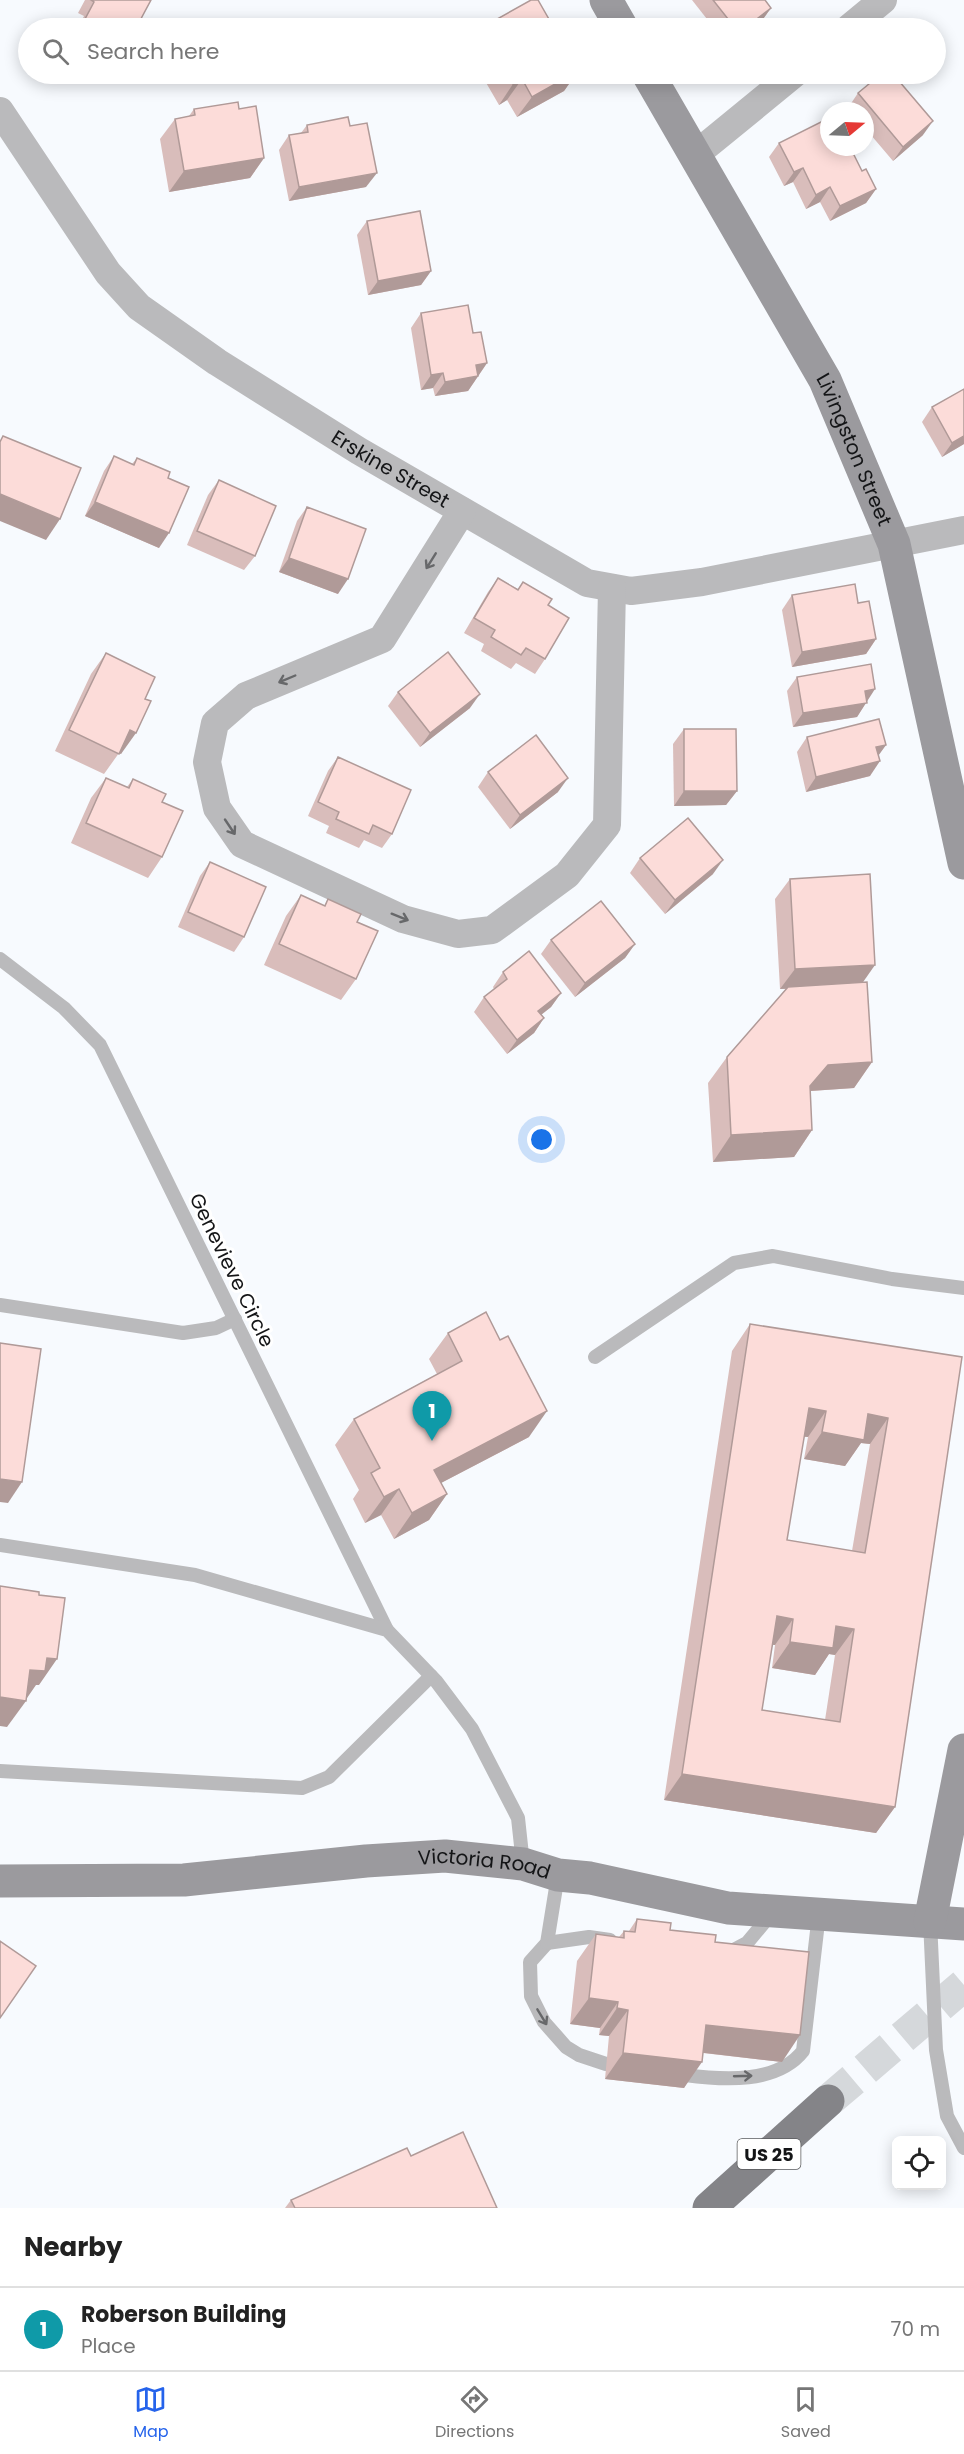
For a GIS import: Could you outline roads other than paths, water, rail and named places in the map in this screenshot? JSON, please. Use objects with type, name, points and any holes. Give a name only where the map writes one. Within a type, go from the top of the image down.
[{"type":"main road","name":"US 25","points":[[710,2208],[828,2101]]},
{"type":"street","points":[[606,0],[616,18]]},
{"type":"street","points":[[861,18],[883,0]]},
{"type":"street","name":"Livingston Street","points":[[654,84],[825,380],[894,544],[964,863]]},
{"type":"street","points":[[695,155],[782,84]]},
{"type":"street","name":"Erskine Street","points":[[0,111],[108,273],[139,307],[217,362],[462,511],[586,583],[631,591],[702,582],[964,530]]},
{"type":"street","points":[[462,511],[382,639],[246,696],[215,723],[207,762],[217,808],[242,844],[403,919],[458,934],[492,930],[567,875],[607,825],[612,588]]},
{"type":"street","points":[[930,1922],[964,1750]]},
{"type":"street","name":"Victoria Road","points":[[0,1881],[184,1880],[366,1861],[444,1856],[524,1864],[558,1875],[590,1878],[728,1908],[964,1924]]},
{"type":"lane","name":"Genevieve Circle","points":[[0,959],[64,1008],[100,1045],[387,1630]]},
{"type":"lane","points":[[596,1357],[734,1263],[773,1256],[892,1279],[964,1287]]},
{"type":"lane","points":[[0,1305],[183,1333],[216,1328],[235,1319]]},
{"type":"lane","points":[[0,1545],[195,1575],[387,1630],[431,1676],[472,1728],[518,1818],[524,1864]]},
{"type":"lane","points":[[0,1771],[302,1788],[329,1777],[431,1676]]},
{"type":"lane","points":[[558,1875],[547,1943],[530,1962],[531,1996],[544,2022],[566,2047],[579,2055],[606,2064]]},
{"type":"lane","points":[[711,1953],[722,1954],[747,1943],[773,1911]]},
{"type":"lane","points":[[685,2075],[707,2078],[755,2076],[778,2072],[793,2064],[803,2051],[819,1914]]},
{"type":"lane","points":[[930,1922],[936,2050],[947,2116],[964,2148]]},
{"type":"lane","points":[[547,1943],[589,1937],[622,1941]]},
{"type":"tunnel","points":[[828,2101],[964,1985]]},
{"type":"place","name":"Roberson Building","points":[[432,1441]]}]
